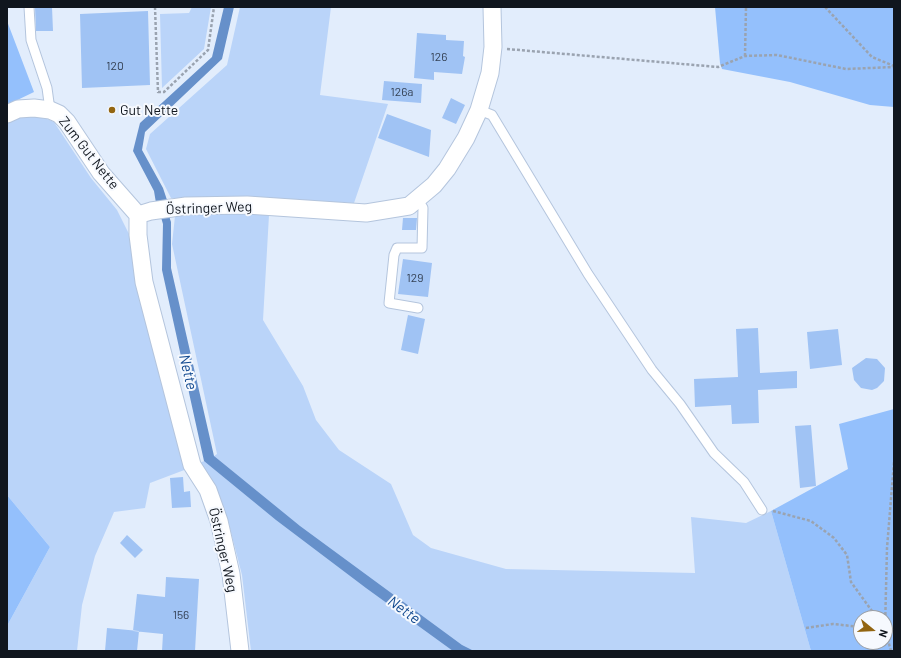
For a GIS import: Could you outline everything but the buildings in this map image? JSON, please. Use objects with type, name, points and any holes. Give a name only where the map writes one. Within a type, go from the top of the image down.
[{"type":"street","name":"Östringer Weg","points":[[240,651],[231,574],[219,520],[208,490],[192,465],[144,282],[138,235],[145,213],[186,206],[247,205],[366,212],[398,209],[409,206],[434,185],[448,169],[466,138],[479,110],[490,73],[493,47],[492,7]]},
{"type":"street","name":"Zum Gut Nette","points":[[7,114],[18,109],[34,108],[50,110],[59,114],[67,122],[101,173],[145,213]]},
{"type":"lane","points":[[29,7],[30,40],[47,88],[50,110]]},
{"type":"lane","points":[[479,110],[492,115],[588,274],[652,370],[680,404],[714,453],[744,482],[762,510]]},
{"type":"lane","points":[[418,200],[423,208],[422,248],[397,248],[394,255],[390,303],[418,308]]},
{"type":"path","points":[[155,7],[158,92],[164,92],[208,50],[214,7]]},
{"type":"path","points":[[744,56],[746,7]]},
{"type":"path","points":[[825,7],[872,57],[894,67]]},
{"type":"path","points":[[493,47],[718,67],[744,56],[777,55],[846,69],[894,67]]},
{"type":"path","points":[[885,610],[887,548],[894,462]]},
{"type":"path","points":[[762,510],[811,520],[834,538],[847,555],[851,582],[871,610]]},
{"type":"path","points":[[806,628],[833,624],[853,626]]},
{"type":"shaded area","points":[[192,7],[211,7],[204,49],[162,88],[160,14],[189,13]]},
{"type":"shaded area","points":[[240,7],[331,7],[320,95],[388,104],[354,203],[249,198],[171,198],[146,149],[150,134],[227,65]]},
{"type":"shaded area","points":[[715,7],[894,7],[894,107],[870,105],[790,82],[722,69],[720,63]]},
{"type":"shaded area","points":[[7,21],[34,92],[7,105]]},
{"type":"shaded area","points":[[32,116],[54,122],[91,178],[117,210],[130,236],[187,469],[150,483],[145,508],[114,512],[95,556],[82,605],[77,651],[7,651],[7,626],[50,547],[7,495],[7,122],[15,117]]},
{"type":"shaded area","points":[[246,213],[269,215],[263,320],[303,386],[316,420],[339,450],[391,484],[413,535],[431,548],[506,569],[695,573],[691,517],[746,523],[771,511],[811,651],[251,651],[242,575],[227,517],[195,464],[208,460],[217,454],[172,244],[175,216]]},
{"type":"shaded area","points":[[894,409],[894,651],[811,651],[771,511],[848,469],[839,424]]},
{"type":"shaded area","points":[[7,495],[50,547],[7,626]]},
{"type":"water","points":[[224,7],[234,7],[222,59],[145,132],[142,150],[163,188],[167,200],[156,203],[154,191],[133,151],[140,123],[212,57]]},
{"type":"water","name":"Nette","points":[[168,213],[171,222],[171,268],[214,456],[300,526],[462,645],[474,651],[453,651],[276,520],[204,461],[162,270],[163,224],[160,214]]},
{"type":"place","name":"Gut Nette","points":[[112,110]]}]
